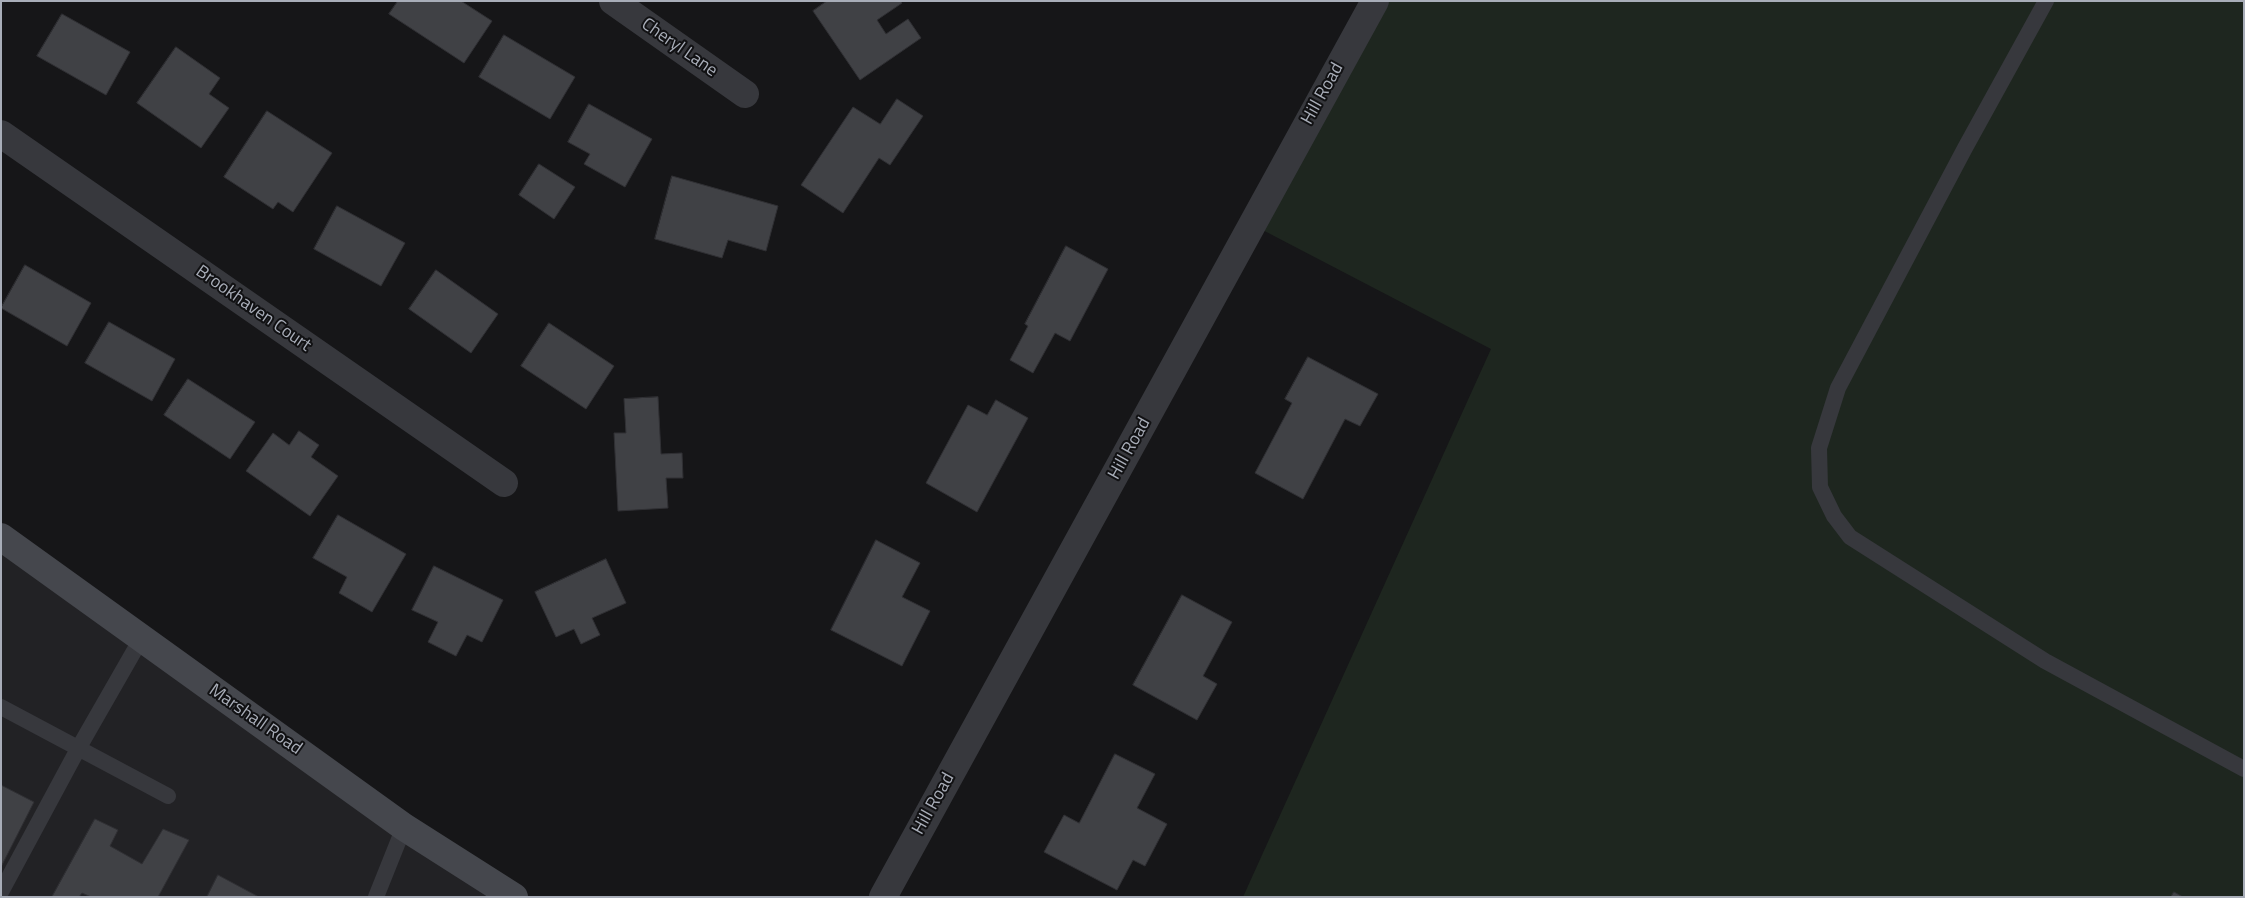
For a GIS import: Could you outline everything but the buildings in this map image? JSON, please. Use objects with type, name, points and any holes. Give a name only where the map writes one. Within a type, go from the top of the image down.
[{"type":"main road","name":"Marshall Road","points":[[1,537],[141,640],[404,827],[514,897]]},
{"type":"street","name":"Cheryl Lane","points":[[613,1],[745,94]]},
{"type":"street","name":"Hill Road","points":[[883,897],[1375,1]]},
{"type":"street","name":"Brookhaven Court","points":[[1,134],[504,483]]},
{"type":"lane","points":[[2046,1],[1965,148],[1838,388],[1819,448],[1820,487],[1834,516],[1850,537],[2045,661],[2244,769]]},
{"type":"lane","points":[[1,892],[78,749],[141,640]]},
{"type":"lane","points":[[1,708],[168,796]]},
{"type":"lane","points":[[376,897],[404,827]]},
{"type":"shaded area","points":[[1375,1],[2244,1],[2244,897],[1243,897],[1491,349],[1253,225]]},
{"type":"shaded area","points":[[1,537],[514,897],[1,897]]}]
